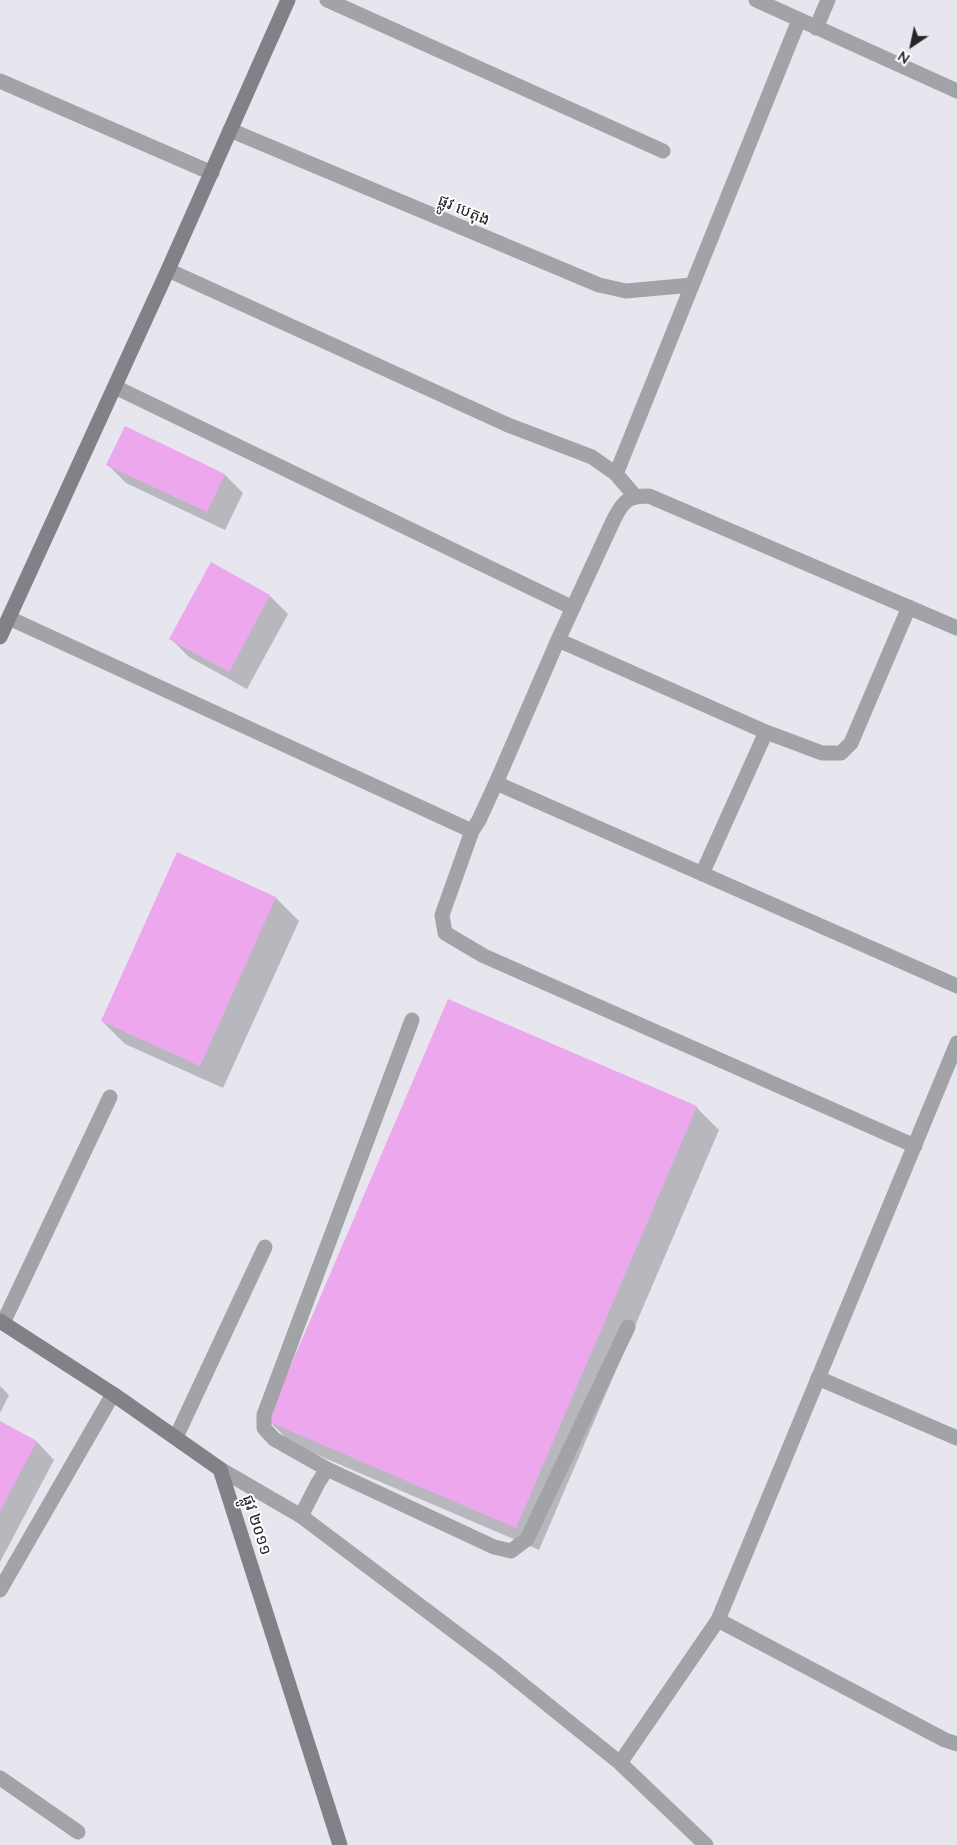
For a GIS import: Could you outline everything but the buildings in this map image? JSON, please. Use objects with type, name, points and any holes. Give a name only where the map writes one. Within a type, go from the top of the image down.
[{"type":"street","points":[[0,637],[212,173],[288,0]]},
{"type":"street","points":[[327,0],[663,151]]},
{"type":"street","points":[[756,0],[957,91]]},
{"type":"street","points":[[816,28],[828,0]]},
{"type":"street","points":[[616,474],[800,20]]},
{"type":"street","points":[[0,81],[212,173]]},
{"type":"street","name":"ផ្លូវ បេតុង","points":[[230,130],[600,285],[626,291],[692,285]]},
{"type":"street","points":[[168,270],[508,425],[592,457],[616,474],[635,496]]},
{"type":"street","points":[[115,387],[573,608]]},
{"type":"street","points":[[914,1146],[484,956],[444,933],[442,915],[472,831],[496,783],[558,640],[623,503],[635,496],[649,496],[957,628]]},
{"type":"street","points":[[558,640],[766,732],[822,753],[841,753],[851,743],[909,607]]},
{"type":"street","points":[[8,618],[472,831]]},
{"type":"street","points":[[702,874],[766,732]]},
{"type":"street","points":[[496,783],[957,986]]},
{"type":"street","points":[[412,1020],[264,1415],[264,1428],[274,1438],[327,1469],[494,1547],[511,1551],[526,1539],[628,1327]]},
{"type":"street","points":[[620,1763],[718,1620],[957,1043]]},
{"type":"street","points":[[110,1097],[1,1322],[113,1394],[220,1469],[301,1516],[496,1663],[620,1763],[706,1845]]},
{"type":"street","points":[[176,1437],[265,1248]]},
{"type":"street","points":[[818,1378],[957,1438]]},
{"type":"street","points":[[0,1590],[113,1394]]},
{"type":"street","name":"ផ្លូវ ២០១១","points":[[220,1469],[340,1845]]},
{"type":"street","points":[[301,1516],[327,1469]]},
{"type":"street","points":[[718,1620],[945,1740],[957,1744]]},
{"type":"street","points":[[0,1778],[78,1832]]}]
